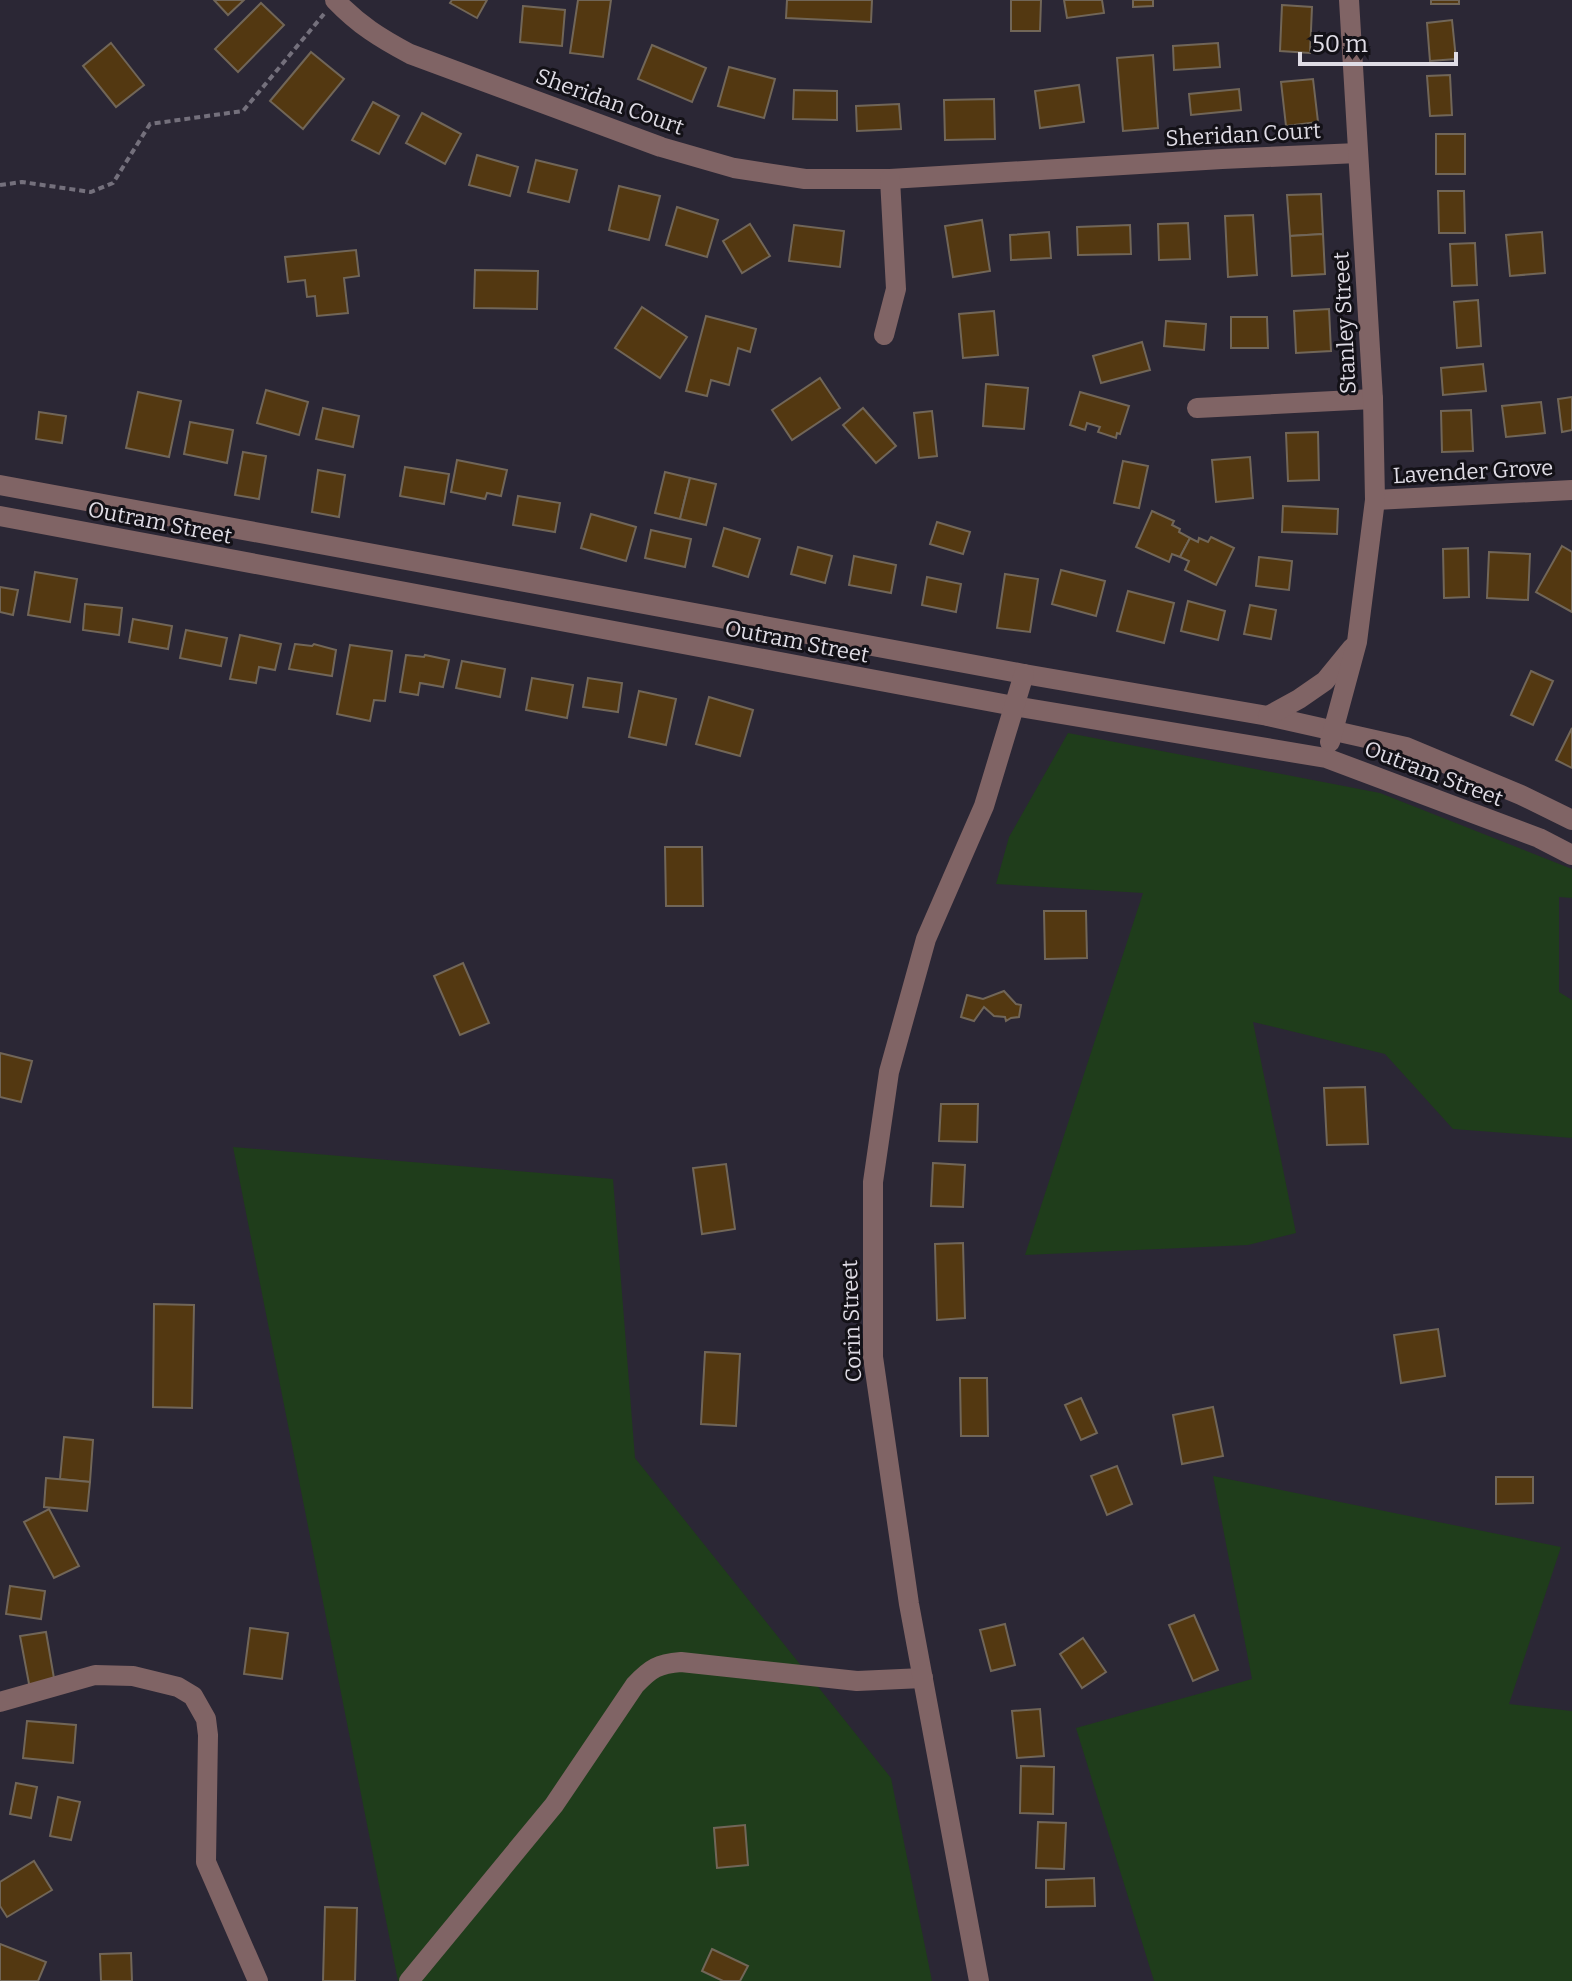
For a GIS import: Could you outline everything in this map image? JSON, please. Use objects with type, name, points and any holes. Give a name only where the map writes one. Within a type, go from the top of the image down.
[{"type":"street","name":"Sheridan Court","points":[[335,0],[373,34],[410,54],[661,147],[734,168],[805,179],[890,179],[1206,159],[1358,153]]},
{"type":"street","name":"Stanley Street","points":[[1326,758],[1357,642],[1375,500],[1373,399],[1349,0]]},
{"type":"street","points":[[884,335],[896,289],[890,179]]},
{"type":"street","points":[[1197,408],[1373,399]]},
{"type":"street","name":"Outram Street","points":[[0,485],[1024,674],[1268,716],[1406,747],[1572,820]]},
{"type":"street","name":"Lavender Grove","points":[[1375,500],[1572,490]]},
{"type":"street","name":"Outram Street","points":[[0,516],[1014,706],[1326,758],[1539,838],[1572,855]]},
{"type":"street","points":[[1268,716],[1325,681],[1357,642]]},
{"type":"street","name":"Corin Street","points":[[979,1981],[909,1604],[873,1357],[873,1182],[889,1072],[926,939],[984,806],[1024,674]]},
{"type":"street","points":[[409,1981],[554,1805],[645,1674],[662,1664],[681,1662],[857,1681],[923,1678]]},
{"type":"street","points":[[0,1702],[95,1675],[133,1676],[178,1687],[193,1696],[206,1719],[208,1735],[206,1862],[258,1981]]},
{"type":"path","points":[[0,185],[22,182],[91,192],[113,183],[150,124],[243,111],[335,0]]},
{"type":"green space","points":[[1068,733],[1380,793],[1572,869],[1572,898],[1559,897],[1559,992],[1572,1000],[1572,1138],[1453,1129],[1385,1054],[1253,1022],[1296,1233],[1248,1245],[1025,1255],[1143,893],[996,884],[1009,837]]},
{"type":"green space","points":[[233,1147],[613,1179],[635,1458],[891,1778],[932,1981],[398,1981]]},
{"type":"green space","points":[[1213,1476],[1561,1547],[1509,1704],[1572,1711],[1572,1981],[1154,1981],[1076,1728],[1252,1679]]},
{"type":"building","points":[[214,0],[244,0],[228,15]]},
{"type":"building","points":[[452,0],[487,0],[477,18],[450,3]]},
{"type":"building","points":[[578,0],[611,0],[603,57],[570,53]]},
{"type":"building","points":[[787,0],[872,0],[871,22],[786,18]]},
{"type":"building","points":[[1011,0],[1041,0],[1040,31],[1011,31]]},
{"type":"building","points":[[1064,0],[1102,0],[1104,13],[1067,18]]},
{"type":"building","points":[[1133,0],[1153,0],[1153,6],[1133,7]]},
{"type":"building","points":[[1431,0],[1459,0],[1459,4],[1431,4]]},
{"type":"building","points":[[261,3],[284,25],[238,72],[215,49]]},
{"type":"building","points":[[1282,5],[1312,7],[1310,53],[1280,51]]},
{"type":"building","points":[[523,6],[565,10],[562,46],[520,42]]},
{"type":"building","points":[[1452,20],[1456,59],[1430,61],[1427,23]]},
{"type":"building","points":[[111,43],[144,85],[116,107],[83,66]]},
{"type":"building","points":[[1218,43],[1220,67],[1174,70],[1173,46]]},
{"type":"building","points":[[652,45],[706,68],[692,102],[638,79]]},
{"type":"building","points":[[311,52],[344,79],[303,129],[270,101]]},
{"type":"building","points":[[1153,55],[1158,128],[1123,131],[1117,58]]},
{"type":"building","points":[[729,67],[775,79],[764,118],[718,106]]},
{"type":"building","points":[[1450,75],[1452,115],[1430,116],[1427,76]]},
{"type":"building","points":[[1313,79],[1318,122],[1286,126],[1281,82]]},
{"type":"building","points":[[1079,85],[1084,122],[1040,128],[1035,91]]},
{"type":"building","points":[[1239,89],[1241,110],[1191,115],[1189,94]]},
{"type":"building","points":[[794,90],[837,91],[837,120],[793,119]]},
{"type":"building","points":[[994,99],[995,139],[945,140],[944,100]]},
{"type":"building","points":[[373,102],[399,116],[379,154],[352,140]]},
{"type":"building","points":[[899,104],[901,129],[857,131],[856,106]]},
{"type":"building","points":[[422,113],[461,134],[445,164],[406,143]]},
{"type":"building","points":[[1436,134],[1465,134],[1465,174],[1436,174]]},
{"type":"building","points":[[477,155],[518,167],[510,196],[469,185]]},
{"type":"building","points":[[536,160],[577,170],[569,202],[528,192]]},
{"type":"building","points":[[619,186],[660,196],[649,240],[609,230]]},
{"type":"building","points":[[1438,191],[1464,191],[1465,233],[1439,233]]},
{"type":"building","points":[[1321,194],[1323,234],[1290,236],[1287,195]]},
{"type":"building","points":[[677,207],[718,220],[707,257],[666,245]]},
{"type":"building","points":[[1253,215],[1257,275],[1228,277],[1225,216]]},
{"type":"building","points":[[982,220],[990,271],[953,277],[945,226]]},
{"type":"building","points":[[1188,223],[1190,259],[1159,260],[1158,224]]},
{"type":"building","points":[[750,224],[770,256],[742,273],[723,241]]},
{"type":"building","points":[[794,225],[844,231],[840,267],[789,261]]},
{"type":"building","points":[[1130,225],[1131,254],[1078,255],[1077,227]]},
{"type":"building","points":[[1049,232],[1051,258],[1011,260],[1010,235]]},
{"type":"building","points":[[1542,232],[1545,273],[1510,276],[1506,235]]},
{"type":"building","points":[[1323,234],[1325,274],[1292,276],[1290,236]]},
{"type":"building","points":[[1475,243],[1477,285],[1452,286],[1450,244]]},
{"type":"building","points":[[356,250],[359,276],[344,278],[348,313],[317,316],[315,296],[307,297],[305,280],[288,282],[285,257]]},
{"type":"building","points":[[475,270],[538,271],[537,309],[474,308]]},
{"type":"building","points":[[1478,300],[1481,346],[1457,348],[1454,302]]},
{"type":"building","points":[[642,307],[687,337],[660,378],[615,348]]},
{"type":"building","points":[[1329,309],[1331,351],[1296,353],[1294,311]]},
{"type":"building","points":[[994,311],[998,355],[963,358],[959,314]]},
{"type":"building","points":[[706,316],[756,329],[750,352],[738,348],[729,385],[711,380],[707,396],[686,391]]},
{"type":"building","points":[[1231,317],[1267,317],[1268,348],[1231,348]]},
{"type":"building","points":[[1166,321],[1206,324],[1204,350],[1164,346]]},
{"type":"building","points":[[1142,342],[1150,370],[1101,383],[1093,356]]},
{"type":"building","points":[[1483,364],[1486,391],[1443,395],[1441,368]]},
{"type":"building","points":[[820,378],[840,408],[792,440],[772,410]]},
{"type":"building","points":[[986,384],[1028,388],[1024,429],[983,426]]},
{"type":"building","points":[[266,390],[308,402],[299,435],[257,423]]},
{"type":"building","points":[[138,392],[181,401],[169,457],[126,448]]},
{"type":"building","points":[[1080,392],[1129,406],[1116,438],[1098,432],[1100,427],[1087,423],[1085,430],[1070,425]]},
{"type":"building","points":[[1572,397],[1572,430],[1562,432],[1558,399]]},
{"type":"building","points":[[1541,402],[1545,433],[1506,437],[1502,406]]},
{"type":"building","points":[[323,408],[359,416],[353,447],[316,439]]},
{"type":"building","points":[[863,408],[896,446],[876,463],[843,425]]},
{"type":"building","points":[[1471,410],[1473,451],[1442,452],[1441,411]]},
{"type":"building","points":[[932,411],[937,456],[919,458],[914,413]]},
{"type":"building","points":[[39,412],[66,416],[62,443],[36,439]]},
{"type":"building","points":[[190,422],[233,430],[227,463],[184,454]]},
{"type":"building","points":[[1318,432],[1319,480],[1288,481],[1286,433]]},
{"type":"building","points":[[243,452],[266,456],[259,499],[235,495]]},
{"type":"building","points":[[1250,457],[1253,498],[1216,502],[1212,460]]},
{"type":"building","points":[[457,460],[507,470],[501,496],[487,493],[485,499],[451,492]]},
{"type":"building","points":[[1123,461],[1148,466],[1139,508],[1114,503]]},
{"type":"building","points":[[405,467],[449,474],[444,504],[400,496]]},
{"type":"building","points":[[318,470],[345,475],[339,517],[312,512]]},
{"type":"building","points":[[665,472],[690,478],[680,519],[655,513]]},
{"type":"building","points":[[690,478],[716,484],[706,525],[680,519]]},
{"type":"building","points":[[518,496],[560,503],[555,532],[513,525]]},
{"type":"building","points":[[1283,506],[1338,509],[1337,534],[1282,532]]},
{"type":"building","points":[[1152,511],[1174,521],[1172,525],[1190,538],[1180,557],[1172,554],[1169,562],[1136,547]]},
{"type":"building","points":[[591,514],[636,527],[626,561],[581,548]]},
{"type":"building","points":[[937,522],[970,532],[963,554],[930,544]]},
{"type":"building","points":[[724,528],[760,539],[748,577],[713,566]]},
{"type":"building","points":[[651,530],[691,539],[685,567],[645,558]]},
{"type":"building","points":[[1211,537],[1234,548],[1216,585],[1185,570],[1189,561],[1180,557],[1190,538],[1208,542]]},
{"type":"building","points":[[1562,546],[1572,552],[1572,612],[1536,592]]},
{"type":"building","points":[[798,547],[832,556],[825,583],[791,574]]},
{"type":"building","points":[[1468,548],[1469,597],[1444,598],[1443,549]]},
{"type":"building","points":[[1489,552],[1530,554],[1528,600],[1487,598]]},
{"type":"building","points":[[854,556],[896,565],[891,593],[849,585]]},
{"type":"building","points":[[1259,557],[1292,561],[1289,590],[1256,586]]},
{"type":"building","points":[[1061,570],[1105,581],[1096,616],[1052,604]]},
{"type":"building","points":[[35,572],[77,579],[70,622],[28,615]]},
{"type":"building","points":[[1005,574],[1038,579],[1030,632],[997,628]]},
{"type":"building","points":[[927,577],[961,584],[956,612],[922,605]]},
{"type":"building","points":[[0,587],[18,590],[13,615],[0,612]]},
{"type":"building","points":[[1128,591],[1174,603],[1164,643],[1117,631]]},
{"type":"building","points":[[1188,601],[1225,611],[1218,640],[1181,631]]},
{"type":"building","points":[[85,604],[122,608],[119,635],[83,630]]},
{"type":"building","points":[[1250,605],[1276,610],[1271,639],[1244,634]]},
{"type":"building","points":[[133,619],[172,626],[168,649],[129,642]]},
{"type":"building","points":[[186,630],[227,638],[221,666],[180,658]]},
{"type":"building","points":[[240,635],[281,644],[275,670],[259,667],[256,683],[230,679]]},
{"type":"building","points":[[295,644],[314,644],[336,650],[332,676],[289,669]]},
{"type":"building","points":[[350,645],[392,651],[385,701],[374,700],[370,721],[337,714]]},
{"type":"building","points":[[406,655],[449,660],[443,687],[420,683],[418,695],[400,692]]},
{"type":"building","points":[[462,661],[505,669],[500,697],[456,688]]},
{"type":"building","points":[[1531,671],[1553,681],[1533,725],[1511,715]]},
{"type":"building","points":[[532,678],[573,685],[567,718],[526,710]]},
{"type":"building","points":[[588,678],[622,683],[618,712],[583,707]]},
{"type":"building","points":[[639,691],[676,699],[666,745],[629,737]]},
{"type":"building","points":[[709,697],[753,710],[740,756],[696,744]]},
{"type":"building","points":[[1572,728],[1572,768],[1556,760]]},
{"type":"building","points":[[665,847],[702,847],[703,906],[666,906]]},
{"type":"building","points":[[1044,911],[1086,911],[1087,958],[1045,959]]},
{"type":"building","points":[[463,963],[489,1023],[460,1035],[434,976]]},
{"type":"building","points":[[1004,991],[1016,1004],[1021,1005],[1019,1017],[1006,1021],[1005,1017],[994,1016],[984,1007],[974,1021],[961,1017],[967,995],[983,999]]},
{"type":"building","points":[[0,1053],[32,1061],[21,1102],[0,1097]]},
{"type":"building","points":[[1365,1087],[1368,1144],[1327,1145],[1324,1088]]},
{"type":"building","points":[[941,1104],[978,1104],[977,1142],[939,1141]]},
{"type":"building","points":[[933,1163],[965,1165],[963,1207],[931,1206]]},
{"type":"building","points":[[726,1164],[735,1229],[702,1234],[693,1168]]},
{"type":"building","points":[[963,1243],[965,1318],[937,1320],[935,1244]]},
{"type":"building","points":[[154,1304],[194,1305],[192,1408],[153,1407]]},
{"type":"building","points":[[1438,1329],[1445,1376],[1401,1383],[1394,1335]]},
{"type":"building","points":[[705,1352],[740,1354],[736,1426],[701,1424]]},
{"type":"building","points":[[960,1378],[987,1378],[988,1436],[961,1436]]},
{"type":"building","points":[[1081,1398],[1097,1433],[1081,1440],[1065,1405]]},
{"type":"building","points":[[1213,1407],[1223,1456],[1182,1464],[1173,1415]]},
{"type":"building","points":[[64,1437],[93,1440],[90,1482],[60,1479]]},
{"type":"building","points":[[1117,1466],[1132,1504],[1107,1515],[1091,1476]]},
{"type":"building","points":[[1496,1477],[1533,1477],[1533,1503],[1496,1504]]},
{"type":"building","points":[[46,1478],[90,1482],[87,1511],[44,1507]]},
{"type":"building","points":[[49,1509],[79,1566],[54,1578],[24,1522]]},
{"type":"building","points":[[10,1586],[45,1591],[41,1619],[6,1614]]},
{"type":"building","points":[[1194,1615],[1218,1670],[1193,1681],[1169,1625]]},
{"type":"building","points":[[1005,1624],[1015,1665],[991,1671],[980,1630]]},
{"type":"building","points":[[250,1628],[288,1633],[282,1679],[244,1674]]},
{"type":"building","points":[[46,1632],[55,1684],[30,1689],[20,1636]]},
{"type":"building","points":[[1083,1638],[1106,1672],[1082,1688],[1060,1654]]},
{"type":"building","points":[[1040,1709],[1044,1756],[1017,1758],[1012,1711]]},
{"type":"building","points":[[27,1721],[76,1725],[73,1763],[23,1758]]},
{"type":"building","points":[[1021,1766],[1054,1767],[1053,1814],[1020,1813]]},
{"type":"building","points":[[16,1783],[37,1787],[31,1818],[10,1814]]},
{"type":"building","points":[[58,1797],[80,1802],[71,1840],[50,1836]]},
{"type":"building","points":[[1038,1822],[1066,1823],[1064,1869],[1036,1868]]},
{"type":"building","points":[[745,1825],[748,1865],[717,1868],[714,1828]]},
{"type":"building","points":[[34,1861],[52,1890],[7,1917],[0,1906],[0,1882]]},
{"type":"building","points":[[1094,1878],[1095,1906],[1046,1907],[1046,1880]]},
{"type":"building","points":[[325,1907],[357,1908],[355,1981],[323,1981]]},
{"type":"building","points":[[0,1944],[46,1962],[38,1981],[0,1981]]},
{"type":"building","points":[[712,1949],[748,1966],[740,1981],[723,1981],[702,1971]]},
{"type":"building","points":[[131,1953],[132,1981],[101,1981],[100,1954]]}]
